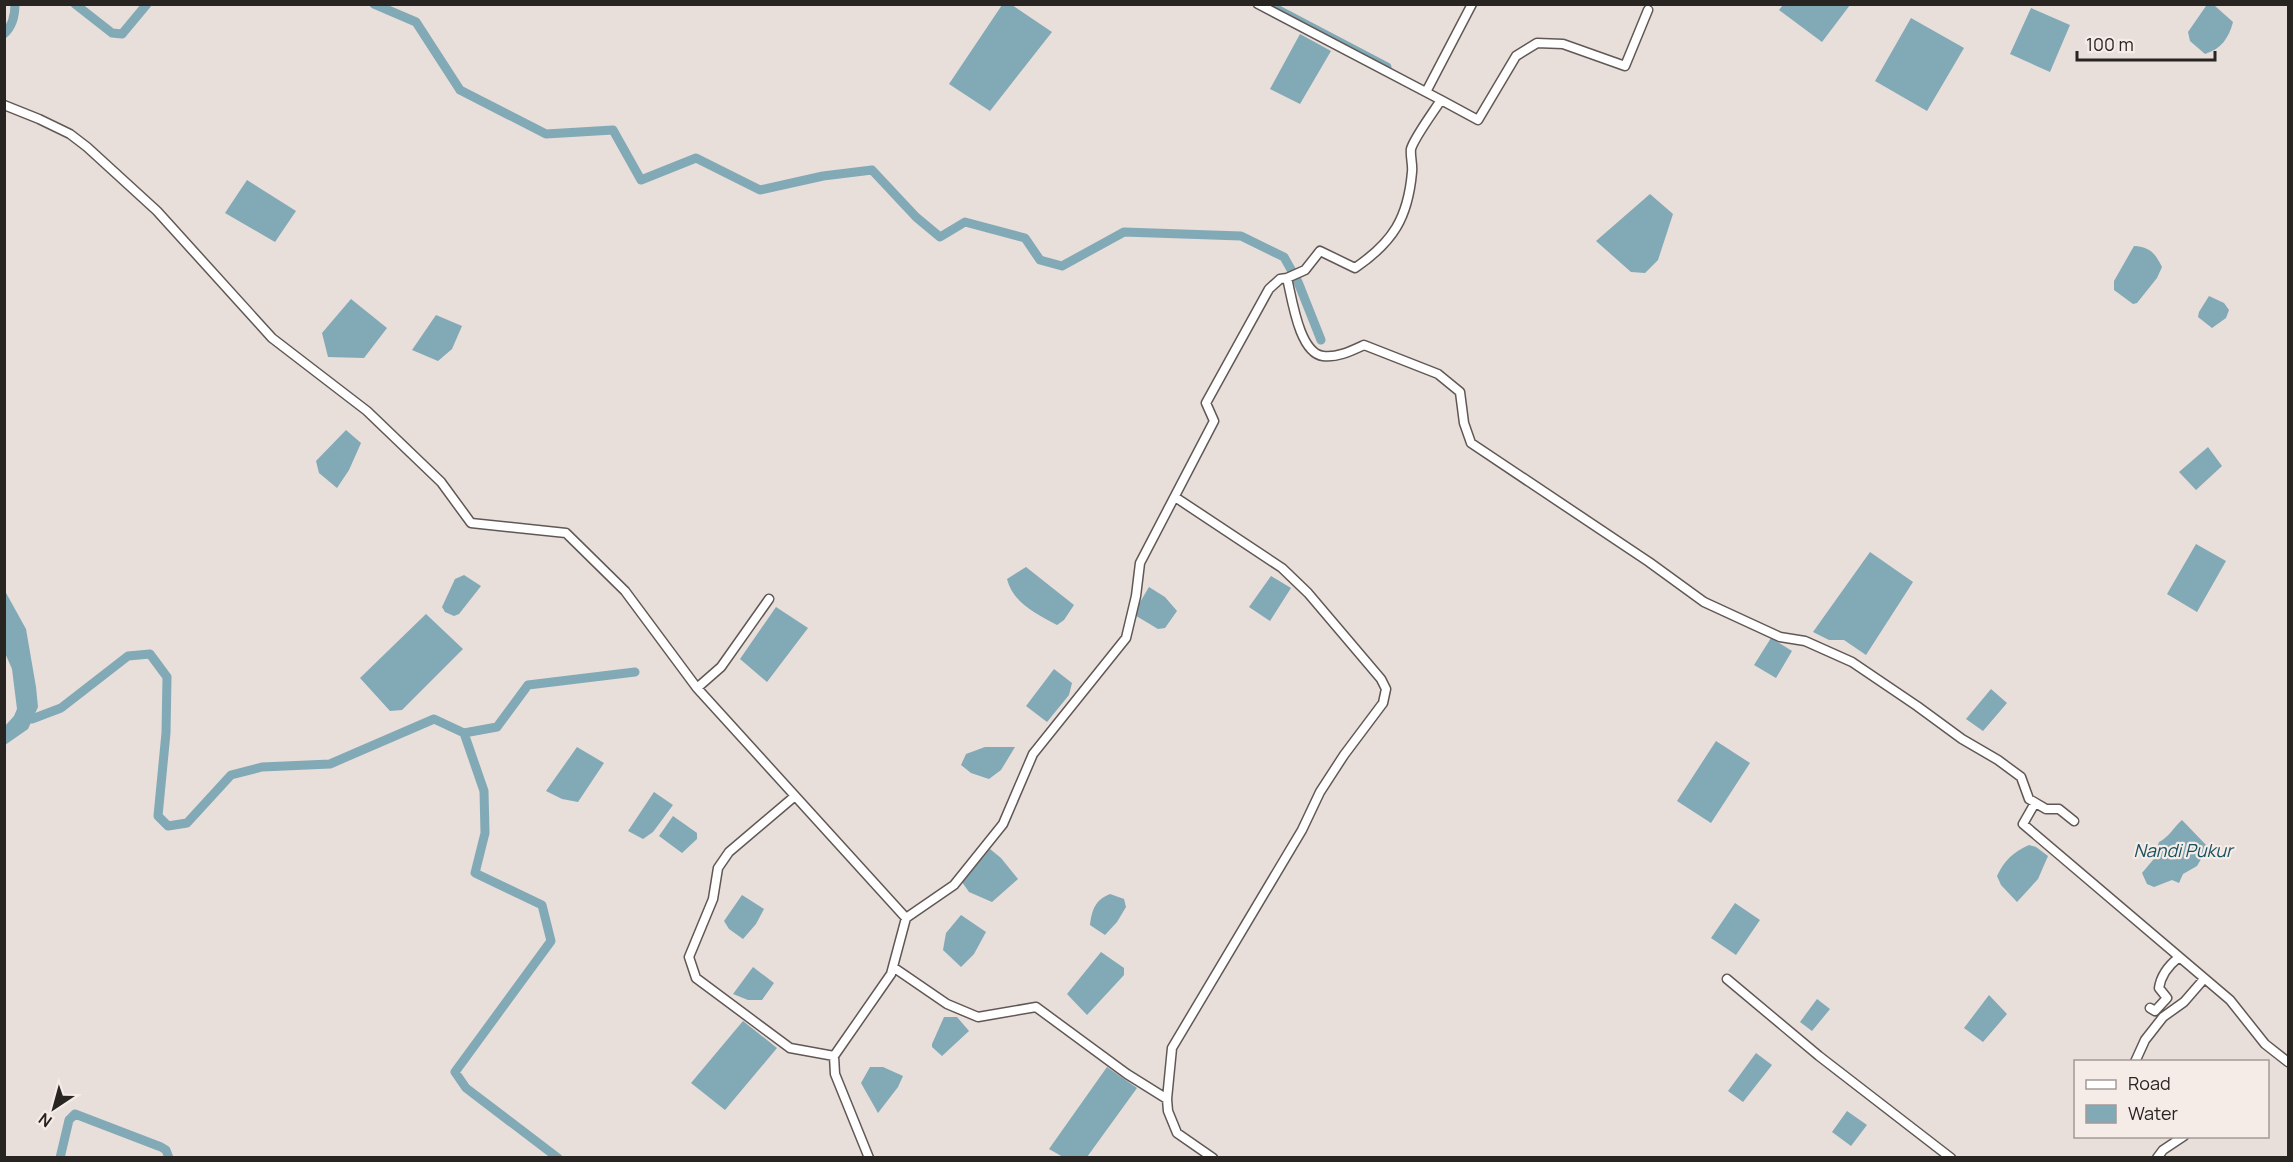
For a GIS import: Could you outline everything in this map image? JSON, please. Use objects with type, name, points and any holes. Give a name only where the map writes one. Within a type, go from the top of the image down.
[{"type":"street","points":[[1258,4],[1478,120],[1516,56],[1537,43],[1563,44],[1625,66],[1648,10]]},
{"type":"street","points":[[1426,92],[1473,4]]},
{"type":"street","points":[[869,1158],[835,1074],[834,1056],[891,974],[906,918],[954,885],[1003,824],[1033,754],[1126,638],[1136,596],[1140,563],[1214,422],[1206,403],[1269,289],[1280,279],[1305,270],[1320,251],[1355,268],[1377,253],[1406,210],[1412,171],[1412,148],[1440,100]]},
{"type":"street","points":[[4,105],[60,129],[87,147],[157,211],[272,338],[366,411],[441,482],[471,523],[566,533],[625,591],[697,688],[906,918]]},
{"type":"street","points":[[1287,278],[1306,345],[1315,353],[1322,356],[1339,356],[1364,345],[1438,374],[1460,392],[1464,423],[1472,442],[1704,602],[1780,637],[1805,641],[1852,662],[2021,777],[2029,799],[2046,809],[2059,809],[2074,821]]},
{"type":"street","points":[[1175,497],[1282,568],[1308,593],[1381,679],[1386,689],[1383,703],[1320,792],[1302,830],[1172,1048],[1168,1111],[1177,1133],[1213,1158]]},
{"type":"street","points":[[697,688],[721,667],[769,599]]},
{"type":"street","points":[[795,796],[729,852],[723,860],[718,868],[712,899],[689,957],[696,978],[790,1048],[834,1056]]},
{"type":"street","points":[[2035,803],[2024,824],[2112,898],[2178,958],[2230,1000],[2265,1044],[2289,1062]]},
{"type":"street","points":[[2150,1008],[2156,1011],[2167,998],[2159,988],[2160,981],[2170,965],[2178,958]]},
{"type":"street","points":[[893,967],[947,1004],[978,1017],[1028,1006],[1036,1007],[1126,1074],[1167,1099]]},
{"type":"street","points":[[1727,979],[1819,1056],[1951,1158]]},
{"type":"street","points":[[2136,1060],[2145,1040],[2163,1017],[2184,1002],[2204,979]]},
{"type":"street","points":[[2157,1158],[2163,1150],[2182,1138]]},
{"type":"water","points":[[1002,5],[1012,5],[1052,32],[990,111],[949,84]]},
{"type":"water","points":[[1783,5],[1850,5],[1822,42],[1779,10]]},
{"type":"water","points":[[2206,6],[2215,6],[2233,22],[2224,42],[2205,54],[2190,41],[2188,32]]},
{"type":"water","points":[[2031,8],[2070,25],[2050,72],[2010,54]]},
{"type":"water","points":[[1911,18],[1964,48],[1927,111],[1875,81]]},
{"type":"water","points":[[1300,34],[1331,51],[1300,104],[1270,89]]},
{"type":"water","points":[[247,180],[296,211],[275,242],[225,213]]},
{"type":"water","points":[[1650,194],[1673,214],[1658,260],[1645,273],[1631,272],[1596,241]]},
{"type":"water","points":[[2134,246],[2151,252],[2162,267],[2157,278],[2137,303],[2133,304],[2114,290],[2114,281]]},
{"type":"water","points":[[2209,296],[2224,303],[2229,310],[2226,318],[2212,328],[2198,317]]},
{"type":"water","points":[[351,299],[387,328],[364,358],[328,357],[322,333]]},
{"type":"water","points":[[436,315],[462,326],[452,349],[438,361],[412,350]]},
{"type":"water","points":[[346,430],[361,443],[349,470],[337,488],[319,473],[316,461]]},
{"type":"water","points":[[2208,447],[2222,466],[2196,490],[2179,472]]},
{"type":"water","points":[[2196,544],[2226,561],[2197,612],[2167,594]]},
{"type":"water","points":[[1870,552],[1913,582],[1866,655],[1844,640],[1829,640],[1813,632]]},
{"type":"water","points":[[1026,567],[1074,605],[1064,620],[1057,625],[1026,607],[1014,595],[1007,579]]},
{"type":"water","points":[[464,575],[481,586],[459,614],[454,616],[445,612],[442,607],[455,579]]},
{"type":"water","points":[[1271,576],[1291,588],[1270,621],[1249,607]]},
{"type":"water","points":[[1149,587],[1165,597],[1177,611],[1165,628],[1158,629],[1133,614]]},
{"type":"water","points":[[5,591],[26,629],[38,707],[28,729],[5,745],[5,726],[17,709],[12,669],[5,653]]},
{"type":"water","points":[[776,607],[808,628],[767,682],[740,659]]},
{"type":"water","points":[[426,614],[463,649],[402,710],[390,711],[360,678]]},
{"type":"water","points":[[1771,638],[1792,651],[1776,678],[1754,665]]},
{"type":"water","points":[[1054,669],[1072,683],[1069,695],[1047,722],[1026,706]]},
{"type":"water","points":[[1991,689],[2007,703],[1983,731],[1966,719]]},
{"type":"water","points":[[1716,741],[1750,763],[1711,823],[1677,801]]},
{"type":"water","points":[[577,747],[604,763],[578,802],[562,799],[546,791]]},
{"type":"water","points":[[985,747],[1015,747],[1001,770],[989,779],[971,773],[961,765],[966,754]]},
{"type":"water","points":[[654,792],[673,805],[653,832],[643,839],[628,831]]},
{"type":"water","points":[[673,816],[697,833],[697,839],[682,853],[659,836]]},
{"type":"water","name":"Nandi Pukur","points":[[2182,820],[2208,847],[2197,866],[2183,874],[2179,883],[2172,880],[2154,887],[2147,884],[2142,873],[2153,860],[2159,842]]},
{"type":"water","points":[[2029,845],[2048,856],[2038,879],[2017,902],[2001,885],[1997,876],[2010,858]]},
{"type":"water","points":[[990,849],[1001,858],[1018,879],[992,902],[969,892],[962,882]]},
{"type":"water","points":[[1110,894],[1124,899],[1126,907],[1117,922],[1105,935],[1090,925],[1095,906]]},
{"type":"water","points":[[742,895],[764,909],[756,924],[743,939],[729,929],[724,921]]},
{"type":"water","points":[[1735,903],[1760,920],[1736,955],[1711,938]]},
{"type":"water","points":[[961,915],[986,932],[974,954],[961,967],[943,950],[946,933]]},
{"type":"water","points":[[1101,952],[1124,968],[1124,975],[1087,1015],[1067,994]]},
{"type":"water","points":[[753,967],[774,983],[762,1000],[748,1000],[733,994]]},
{"type":"water","points":[[1989,995],[2007,1014],[1983,1042],[1964,1028]]},
{"type":"water","points":[[1817,999],[1830,1009],[1812,1031],[1800,1022]]},
{"type":"water","points":[[944,1017],[957,1017],[969,1031],[942,1056],[932,1047],[932,1044]]},
{"type":"water","points":[[743,1021],[777,1048],[725,1110],[691,1083]]},
{"type":"water","points":[[1756,1053],[1772,1065],[1743,1102],[1728,1091]]},
{"type":"water","points":[[870,1067],[883,1067],[903,1076],[898,1087],[878,1113],[861,1083]]},
{"type":"water","points":[[1107,1067],[1137,1088],[1087,1157],[1063,1157],[1049,1149]]},
{"type":"water","points":[[1847,1111],[1867,1125],[1851,1146],[1832,1132]]},
{"type":"waterway","points":[[4,34],[10,28],[13,20],[15,4]]},
{"type":"waterway","points":[[75,4],[112,33],[122,34],[147,4]]},
{"type":"waterway","points":[[374,4],[416,22],[460,90],[546,134],[613,130],[641,180],[696,158],[760,190],[823,176],[872,170],[916,217],[940,237],[965,222],[1025,238],[1040,260],[1062,266],[1124,232],[1241,236],[1284,257],[1298,282],[1321,340]]},
{"type":"waterway","points":[[1267,4],[1387,67]]},
{"type":"waterway","points":[[24,718],[32,719],[61,708],[128,656],[150,654],[167,677],[166,733],[158,816],[168,826],[187,823],[231,775],[262,767],[330,764],[434,719],[464,733],[497,727],[528,685],[635,672]]},
{"type":"waterway","points":[[464,733],[484,791],[485,833],[475,873],[542,905],[551,941],[455,1072],[466,1088],[558,1158]]},
{"type":"waterway","points":[[60,1158],[69,1120],[75,1114],[161,1147],[166,1150],[169,1158]]}]
